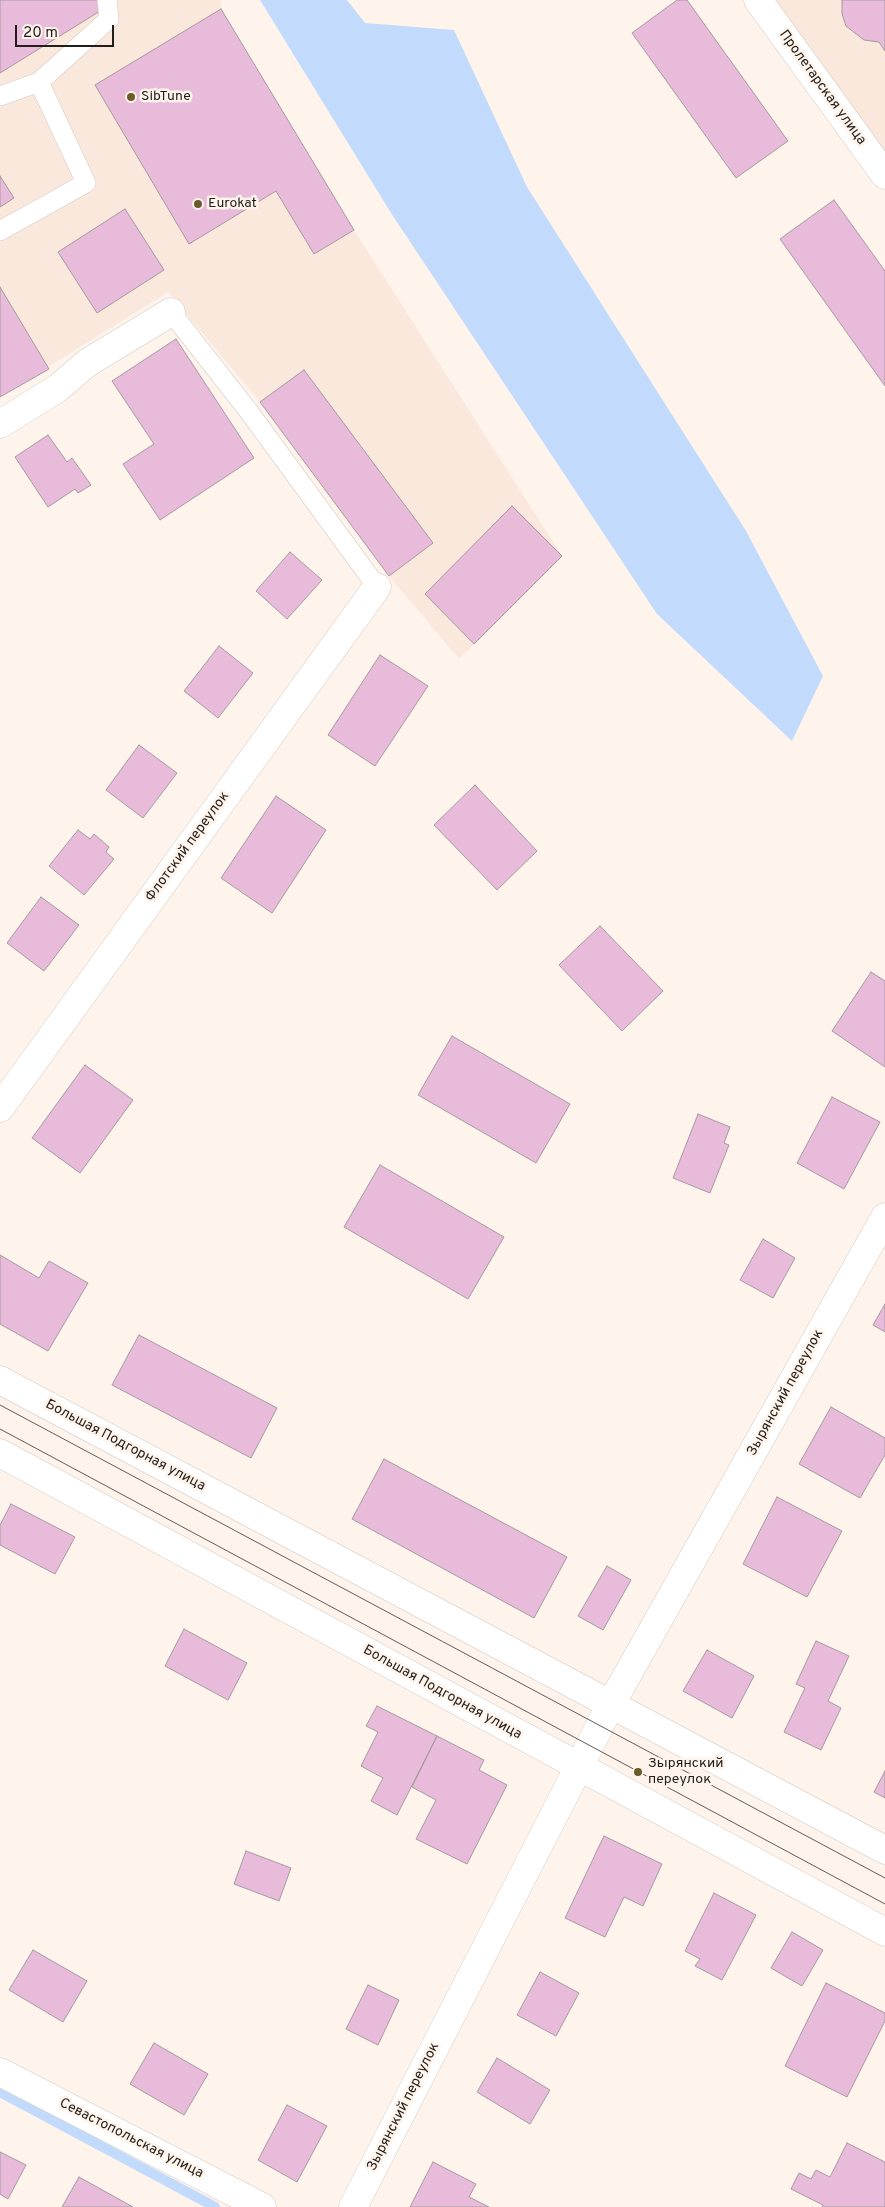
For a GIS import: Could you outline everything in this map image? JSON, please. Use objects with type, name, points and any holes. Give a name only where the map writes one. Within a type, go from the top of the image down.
[{"type":"street","name":"Пролетарская улица","points":[[758,0],[885,175]]},
{"type":"street","points":[[0,424],[58,388],[87,362],[171,312]]},
{"type":"street","name":"Флотский переулок","points":[[0,1108],[377,587]]},
{"type":"street","name":"Зырянский переулок","points":[[353,2207],[612,1704],[885,1217]]},
{"type":"street","name":"Большая Подгорная улица","points":[[0,1380],[885,1850]]},
{"type":"street","name":"Большая Подгорная улица","points":[[2,1460],[885,1932]]},
{"type":"street","name":"Севастопольская улица","points":[[0,2072],[262,2207]]},
{"type":"lane","points":[[0,96],[39,82],[109,19],[107,0]]},
{"type":"lane","points":[[0,231],[86,183],[39,82]]},
{"type":"lane","points":[[171,312],[250,413],[377,587]]},
{"type":"shaded area","points":[[0,0],[221,0],[221,9],[354,230],[562,556],[459,659],[389,576],[260,402],[168,292],[0,397]]},
{"type":"shaded area","points":[[775,0],[885,0],[885,152]]},
{"type":"water","points":[[260,0],[347,0],[365,23],[454,30],[527,187],[746,531],[823,676],[792,741],[657,614],[391,213]]},
{"type":"building","points":[[0,0],[100,0],[105,8],[0,73]]},
{"type":"building","points":[[677,0],[687,0],[788,141],[736,178],[632,33]]},
{"type":"building","points":[[842,0],[885,0],[885,51],[879,42],[864,40],[846,26],[842,14]]},
{"type":"building","points":[[221,9],[354,230],[314,254],[276,191],[189,244],[95,85]]},
{"type":"building","points":[[0,176],[14,198],[0,207]]},
{"type":"building","points":[[834,200],[885,271],[885,386],[780,239]]},
{"type":"building","points":[[125,209],[164,270],[97,313],[58,252]]},
{"type":"building","points":[[0,287],[49,369],[0,397]]},
{"type":"building","points":[[176,339],[254,458],[160,520],[123,464],[154,444],[112,381]]},
{"type":"building","points":[[304,370],[433,543],[389,576],[260,402]]},
{"type":"building","points":[[48,435],[67,462],[72,458],[91,485],[78,493],[75,489],[48,507],[15,457]]},
{"type":"building","points":[[512,506],[562,556],[474,644],[425,594]]},
{"type":"building","points":[[290,552],[322,580],[287,619],[256,591]]},
{"type":"building","points":[[219,646],[253,673],[218,718],[184,691]]},
{"type":"building","points":[[380,655],[428,686],[375,766],[328,735]]},
{"type":"building","points":[[139,745],[177,773],[143,818],[106,790]]},
{"type":"building","points":[[475,785],[537,851],[497,890],[434,825]]},
{"type":"building","points":[[276,796],[326,830],[272,913],[221,878]]},
{"type":"building","points":[[78,830],[90,839],[94,834],[109,847],[106,852],[114,859],[84,895],[49,866]]},
{"type":"building","points":[[41,897],[79,925],[44,971],[7,943]]},
{"type":"building","points":[[600,926],[663,991],[622,1031],[559,965]]},
{"type":"building","points":[[871,972],[885,981],[885,1067],[832,1031]]},
{"type":"building","points":[[452,1036],[570,1104],[536,1163],[418,1095]]},
{"type":"building","points":[[85,1065],[133,1100],[80,1173],[32,1138]]},
{"type":"building","points":[[832,1097],[880,1122],[844,1189],[797,1163]]},
{"type":"building","points":[[698,1114],[730,1127],[724,1143],[729,1145],[710,1193],[673,1178]]},
{"type":"building","points":[[380,1165],[504,1237],[468,1299],[344,1227]]},
{"type":"building","points":[[763,1239],[795,1258],[773,1298],[740,1280]]},
{"type":"building","points":[[0,1255],[39,1278],[49,1261],[88,1283],[48,1351],[0,1324]]},
{"type":"building","points":[[885,1304],[885,1332],[873,1325]]},
{"type":"building","points":[[139,1335],[277,1408],[251,1458],[112,1385]]},
{"type":"building","points":[[831,1407],[885,1438],[885,1455],[860,1498],[799,1464]]},
{"type":"building","points":[[384,1459],[567,1557],[534,1618],[352,1519]]},
{"type":"building","points":[[777,1497],[842,1531],[807,1597],[743,1564]]},
{"type":"building","points":[[11,1504],[75,1537],[55,1574],[0,1545],[0,1525]]},
{"type":"building","points":[[607,1566],[631,1580],[603,1630],[578,1616]]},
{"type":"building","points":[[184,1629],[247,1663],[228,1700],[165,1666]]},
{"type":"building","points":[[816,1641],[849,1656],[828,1701],[841,1708],[821,1750],[784,1732],[805,1688],[796,1684]]},
{"type":"building","points":[[707,1650],[754,1676],[732,1718],[683,1691]]},
{"type":"building","points":[[377,1706],[437,1736],[397,1815],[371,1801],[383,1778],[361,1766],[378,1732],[366,1726]]},
{"type":"building","points":[[437,1736],[484,1760],[479,1770],[507,1785],[467,1864],[416,1839],[436,1800],[412,1787]]},
{"type":"building","points":[[885,1771],[885,1798],[874,1792]]},
{"type":"building","points":[[604,1836],[662,1864],[643,1906],[624,1897],[605,1937],[565,1918]]},
{"type":"building","points":[[246,1851],[291,1868],[279,1901],[234,1884]]},
{"type":"building","points":[[714,1893],[756,1915],[722,1980],[695,1966],[700,1959],[685,1951]]},
{"type":"building","points":[[792,1932],[823,1950],[802,1986],[771,1968]]},
{"type":"building","points":[[33,1950],[87,1981],[63,2022],[9,1990]]},
{"type":"building","points":[[540,1972],[579,1993],[556,2036],[517,2015]]},
{"type":"building","points":[[826,1983],[885,2013],[885,2021],[847,2097],[785,2066]]},
{"type":"building","points":[[368,1985],[399,2000],[378,2045],[346,2029]]},
{"type":"building","points":[[154,2043],[208,2074],[184,2115],[130,2084]]},
{"type":"building","points":[[497,2058],[550,2090],[530,2124],[477,2092]]},
{"type":"building","points":[[287,2105],[327,2126],[297,2182],[258,2160]]},
{"type":"building","points":[[847,2143],[885,2162],[885,2207],[822,2207],[823,2205],[791,2189],[799,2173],[811,2179],[816,2170],[830,2177]]},
{"type":"building","points":[[0,2152],[26,2165],[8,2199],[0,2194]]},
{"type":"building","points":[[433,2162],[476,2184],[469,2197],[489,2207],[410,2207]]},
{"type":"building","points":[[79,2177],[133,2207],[62,2207]]},
{"type":"waterway","points":[[0,2092],[215,2207]]},
{"type":"tram line","points":[[0,1405],[885,1878]]},
{"type":"tram line","points":[[0,1429],[885,1904]]},
{"type":"place","name":"SibTune","points":[[131,97]]},
{"type":"place","name":"Eurokat","points":[[198,204]]},
{"type":"place","name":"Зырянский переулок","points":[[638,1772]]}]
